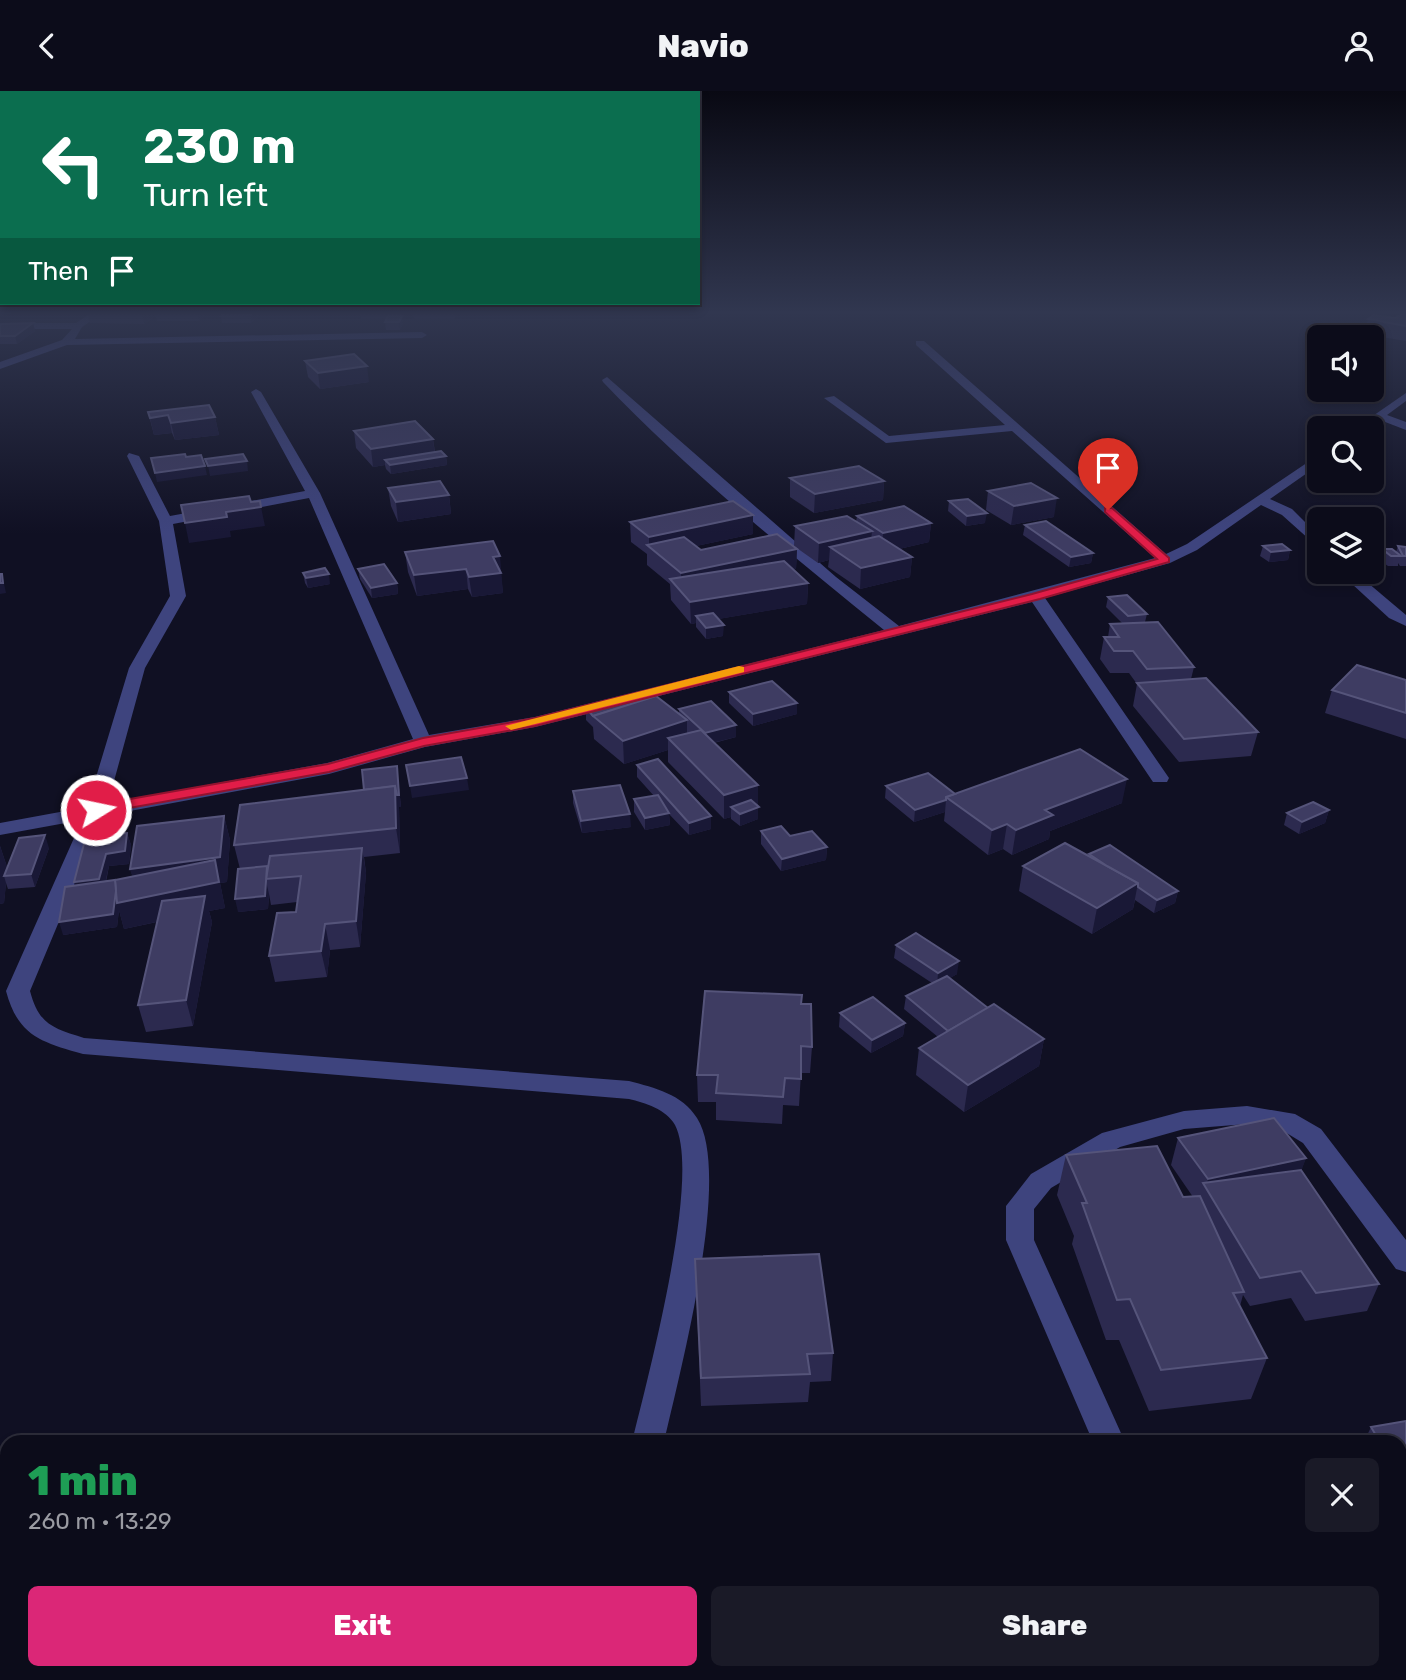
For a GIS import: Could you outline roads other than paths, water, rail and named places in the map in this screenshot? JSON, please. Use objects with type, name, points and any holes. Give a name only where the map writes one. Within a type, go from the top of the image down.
[{"type":"street","points":[[613,386],[639,413],[831,580],[894,630]]},
{"type":"street","points":[[968,386],[1165,560]]},
{"type":"street","points":[[256,392],[313,493],[423,742]]},
{"type":"street","points":[[1378,415],[1406,396]]},
{"type":"street","points":[[830,398],[886,439],[1015,427]]},
{"type":"street","points":[[1378,415],[1406,426]]},
{"type":"street","points":[[133,456],[166,521],[177,596],[163,627],[137,668],[96,810],[18,991],[24,1016],[45,1033],[83,1046],[629,1090],[668,1101],[688,1124],[695,1157],[694,1207],[649,1435]]},
{"type":"street","points":[[0,829],[329,768],[423,742],[535,722],[1036,596],[1165,560],[1218,532],[1307,467]]},
{"type":"street","points":[[166,521],[313,493]]},
{"type":"street","points":[[1262,500],[1287,512],[1307,532]]},
{"type":"street","points":[[1359,584],[1384,607],[1406,621]]},
{"type":"street","points":[[1036,596],[1160,778]]},
{"type":"street","points":[[1106,1435],[1020,1240],[1020,1206],[1041,1181],[1111,1140],[1184,1120],[1247,1115],[1286,1121],[1312,1136],[1406,1261]]}]
